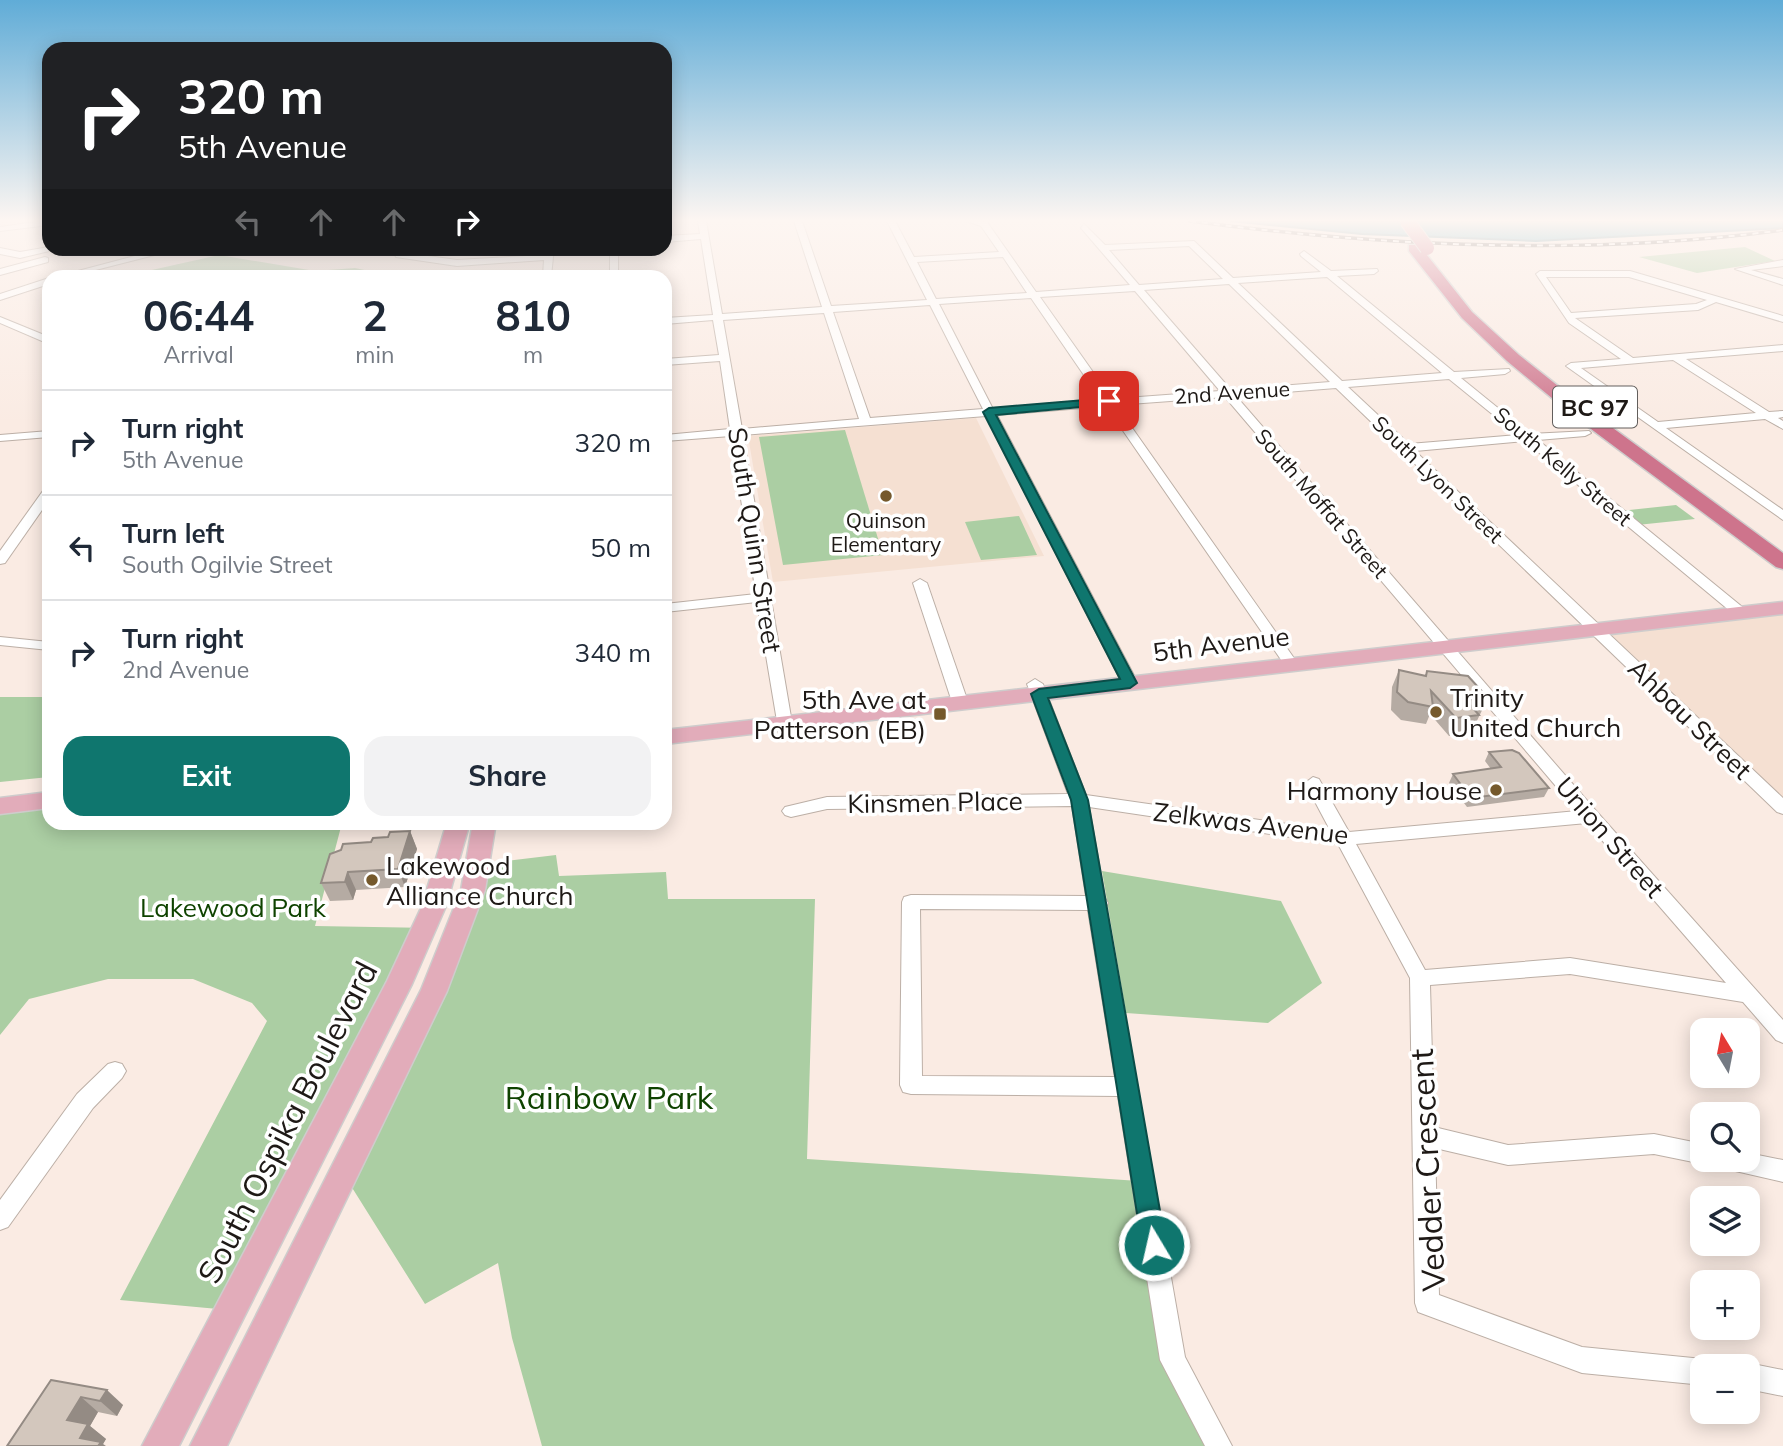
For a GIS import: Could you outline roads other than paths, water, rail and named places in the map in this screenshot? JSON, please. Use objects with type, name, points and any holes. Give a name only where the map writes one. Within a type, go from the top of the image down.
[{"type":"highway","name":"BC 97","points":[[1443,288],[1492,339],[1581,413],[1783,563]]},
{"type":"highway","name":"BC 97","points":[[1457,288],[1529,357],[1783,545]]},
{"type":"highway","points":[[1672,481],[1783,571]]},
{"type":"main road","name":"5th Avenue","points":[[1735,609],[1783,598]]},
{"type":"main road","name":"5th Avenue","points":[[672,736],[783,718],[959,697],[1735,609],[1783,608]]},
{"type":"main road","name":"5th Avenue","points":[[672,725],[783,718]]},
{"type":"main road","points":[[0,806],[42,801]]},
{"type":"main road","name":"South Ospika Boulevard","points":[[160,1446],[399,984],[434,906],[457,830]]},
{"type":"main road","points":[[208,1446],[434,991],[472,890],[483,830]]},
{"type":"street","name":"South Quinn Street","points":[[713,288],[783,718]]},
{"type":"street","points":[[821,288],[865,421]]},
{"type":"street","points":[[926,288],[1127,678]]},
{"type":"street","points":[[1028,288],[1288,660]]},
{"type":"street","points":[[672,320],[1145,288]]},
{"type":"street","name":"South Lyon Street","points":[[1240,288],[1591,625]]},
{"type":"street","name":"South Kelly Street","points":[[1346,288],[1735,609]]},
{"type":"street","points":[[1550,288],[1568,316],[1630,360]]},
{"type":"street","points":[[1680,288],[1783,318]]},
{"type":"street","points":[[0,297],[25,289]]},
{"type":"street","name":"South Moffat Street","points":[[1138,289],[1441,643]]},
{"type":"street","points":[[1568,316],[1698,307],[1716,299]]},
{"type":"street","points":[[0,320],[42,338]]},
{"type":"street","points":[[1783,355],[1778,349],[1571,366],[1783,516]]},
{"type":"street","points":[[1675,357],[1783,426]]},
{"type":"street","points":[[672,362],[724,358]]},
{"type":"street","name":"2nd Avenue","points":[[672,437],[1505,371]]},
{"type":"street","points":[[1655,426],[1783,414]]},
{"type":"street","points":[[1405,448],[1585,433]]},
{"type":"street","points":[[0,438],[42,435]]},
{"type":"street","points":[[0,559],[42,501]]},
{"type":"street","points":[[920,583],[959,697]]},
{"type":"street","points":[[672,607],[764,597]]},
{"type":"street","name":"Ahbau Street","points":[[1591,625],[1783,808]]},
{"type":"street","points":[[0,641],[42,645]]},
{"type":"street","name":"Union Street","points":[[1441,643],[1783,1034]]},
{"type":"street","points":[[1037,689],[1079,800],[1099,903],[1173,1360],[1219,1446]]},
{"type":"street","name":"Vedder Crescent","points":[[1313,783],[1420,978],[1427,1303],[1582,1360],[1690,1371]]},
{"type":"street","name":"Zelkwas Avenue","points":[[1079,800],[1345,839],[1591,816]]},
{"type":"street","name":"Kinsmen Place","points":[[791,811],[827,803],[1079,800]]},
{"type":"street","points":[[1099,903],[911,902],[911,1085],[1129,1087]]},
{"type":"street","points":[[1420,978],[1570,966],[1750,995]]},
{"type":"street","points":[[0,1219],[85,1101],[116,1071]]},
{"type":"street","points":[[1423,1135],[1508,1155],[1654,1144],[1690,1151]]},
{"type":"street","points":[[1760,1166],[1783,1171]]},
{"type":"street","points":[[1760,1378],[1783,1382]]},
{"type":"place","name":"Quinson Elementary","points":[[886,496]]},
{"type":"place","name":"Trinity United Church","points":[[1436,712]]},
{"type":"place","name":"5th Ave at Patterson (EB)","points":[[940,714]]},
{"type":"place","name":"Harmony House","points":[[1496,790]]},
{"type":"place","name":"Lakewood Alliance Church","points":[[372,880]]},
{"type":"park label","name":"Lakewood Park","points":[[233,907]]},
{"type":"park label","name":"Rainbow Park","points":[[609,1097]]}]
